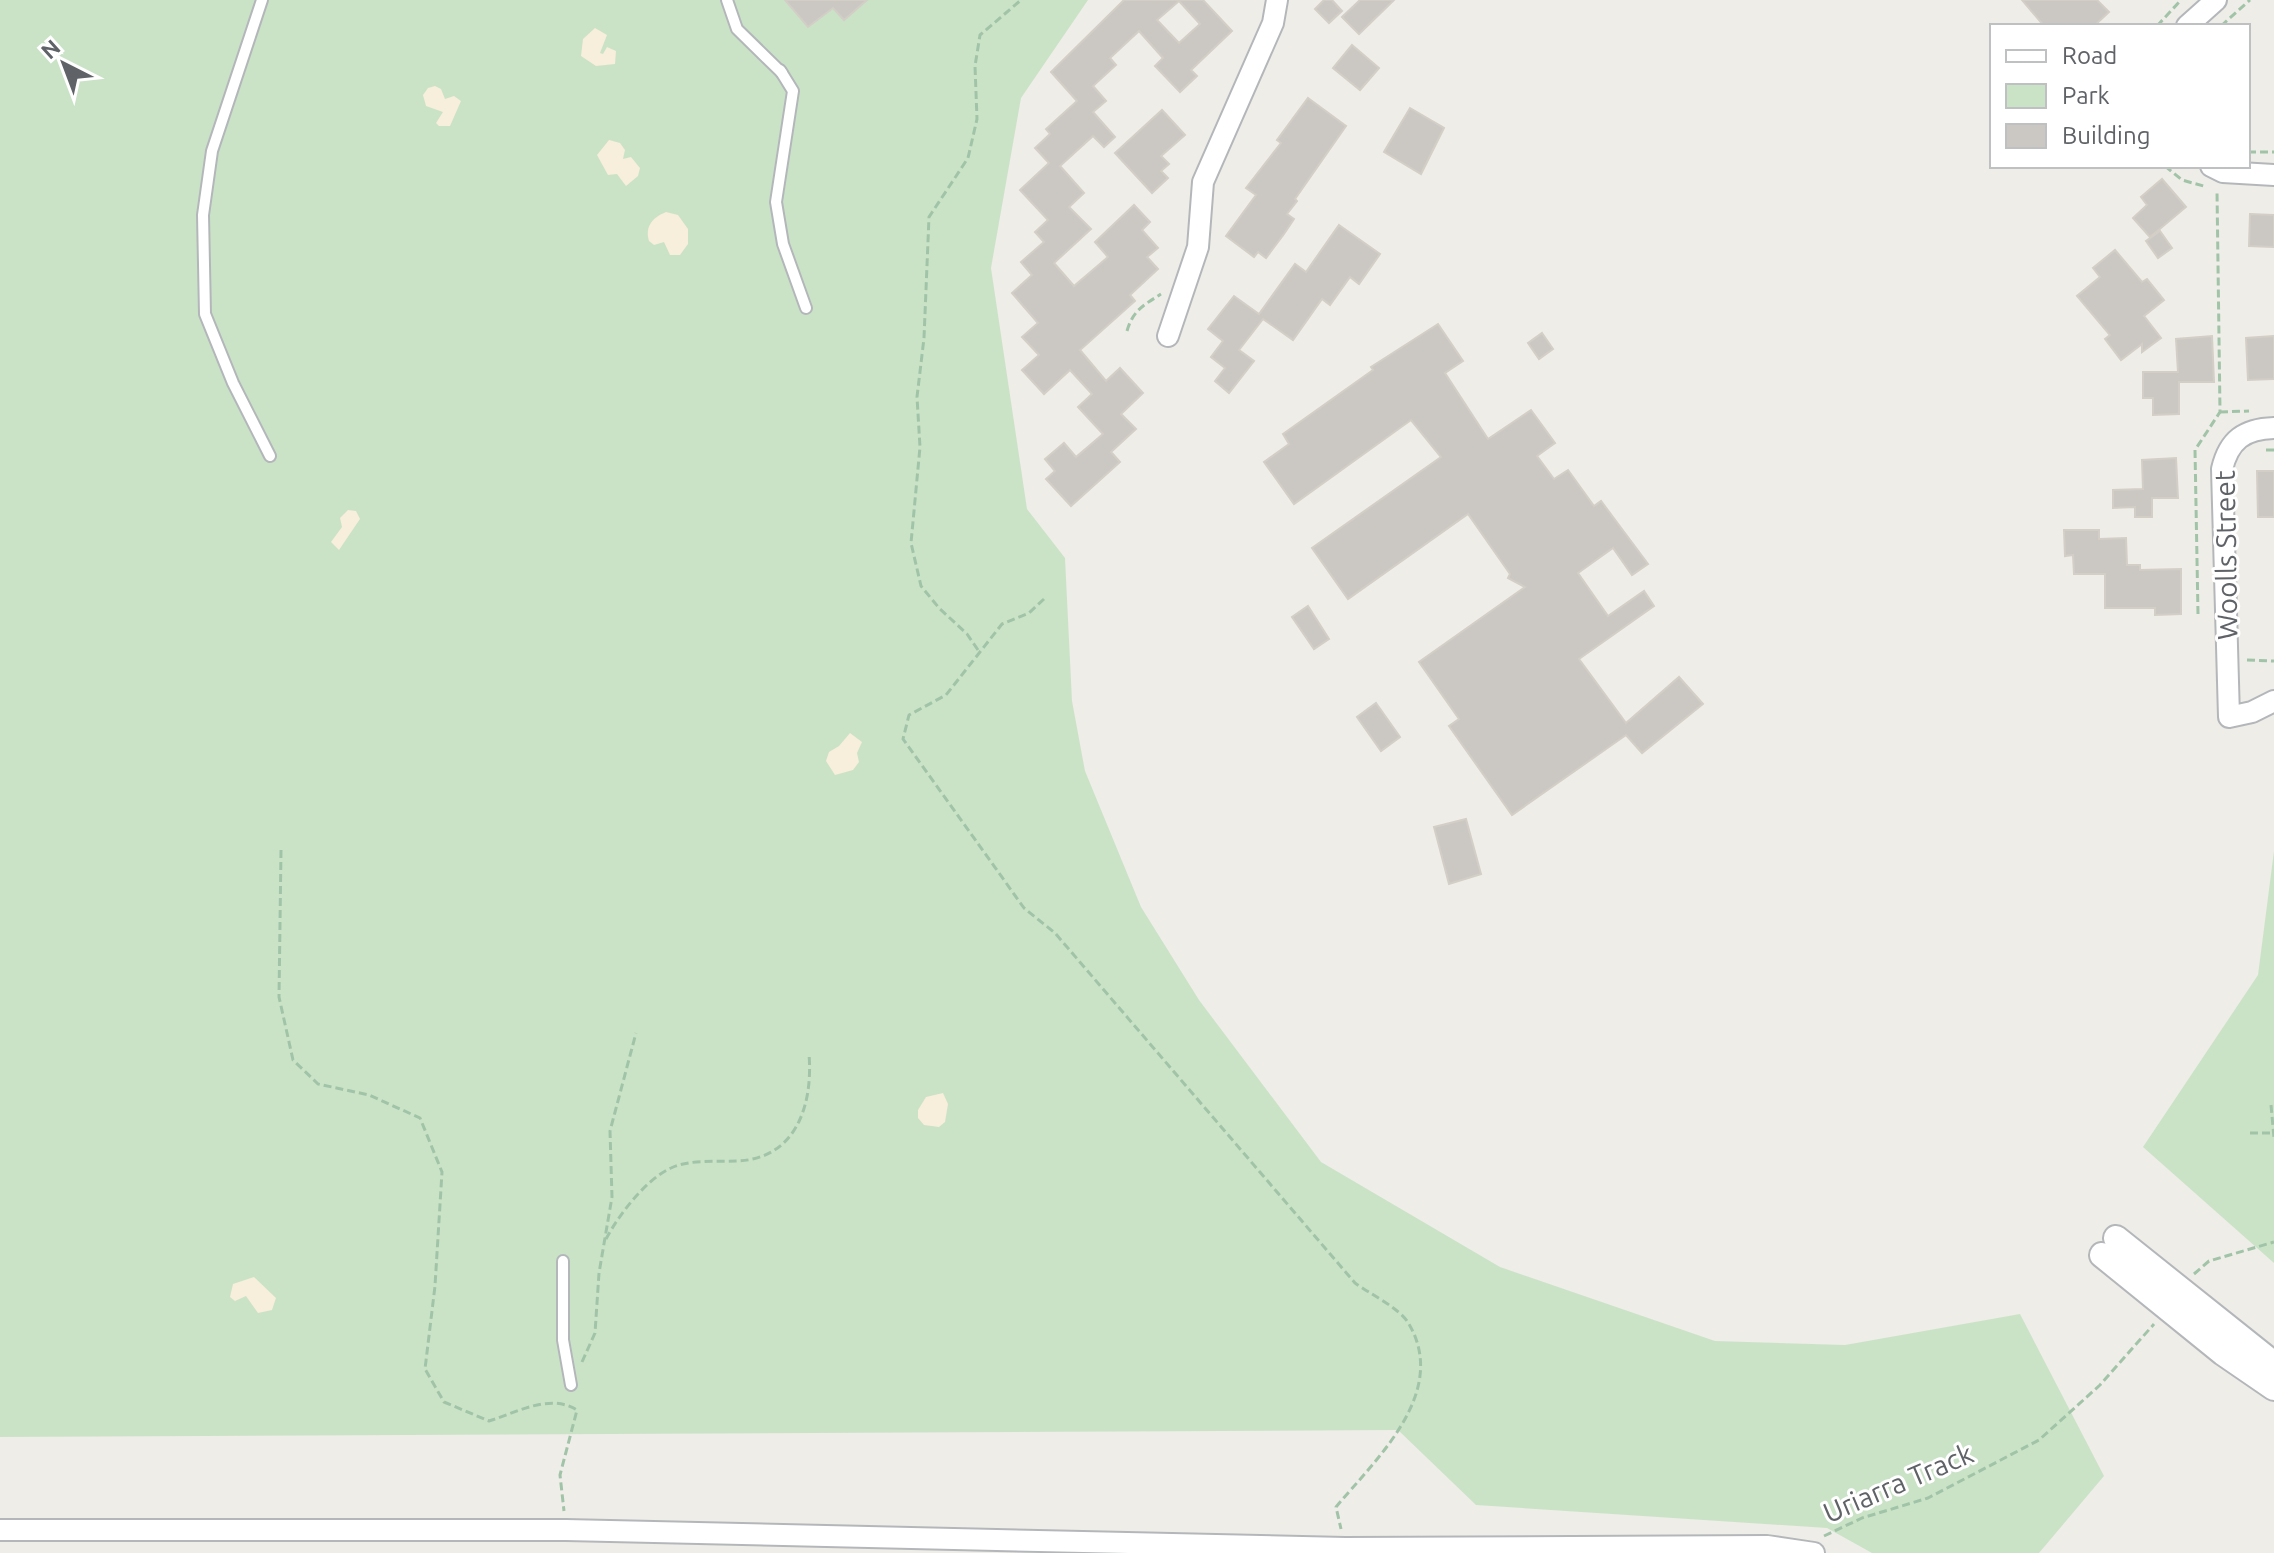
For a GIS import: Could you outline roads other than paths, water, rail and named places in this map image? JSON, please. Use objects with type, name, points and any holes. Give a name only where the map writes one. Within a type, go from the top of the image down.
[{"type":"street","points":[[1168,336],[1198,247],[1203,182],[1273,23],[1277,0]]},
{"type":"street","points":[[2189,24],[2216,0]]},
{"type":"street","points":[[2215,168],[2223,172],[2274,175]]},
{"type":"street","name":"Woolls Street","points":[[2274,428],[2259,428],[2235,438],[2226,451],[2222,469],[2229,717],[2252,712],[2274,701]]},
{"type":"street","points":[[2274,1364],[2109,1246],[2223,1353],[2274,1388]]},
{"type":"street","points":[[0,1530],[566,1530],[1345,1548],[1730,1545],[1806,1551]]},
{"type":"lane","points":[[262,0],[212,151],[203,215],[205,314],[233,383],[270,456]]},
{"type":"lane","points":[[727,0],[737,29],[781,72],[793,91],[776,202],[783,244],[806,308]]},
{"type":"lane","points":[[563,1261],[563,1340],[571,1385]]}]
